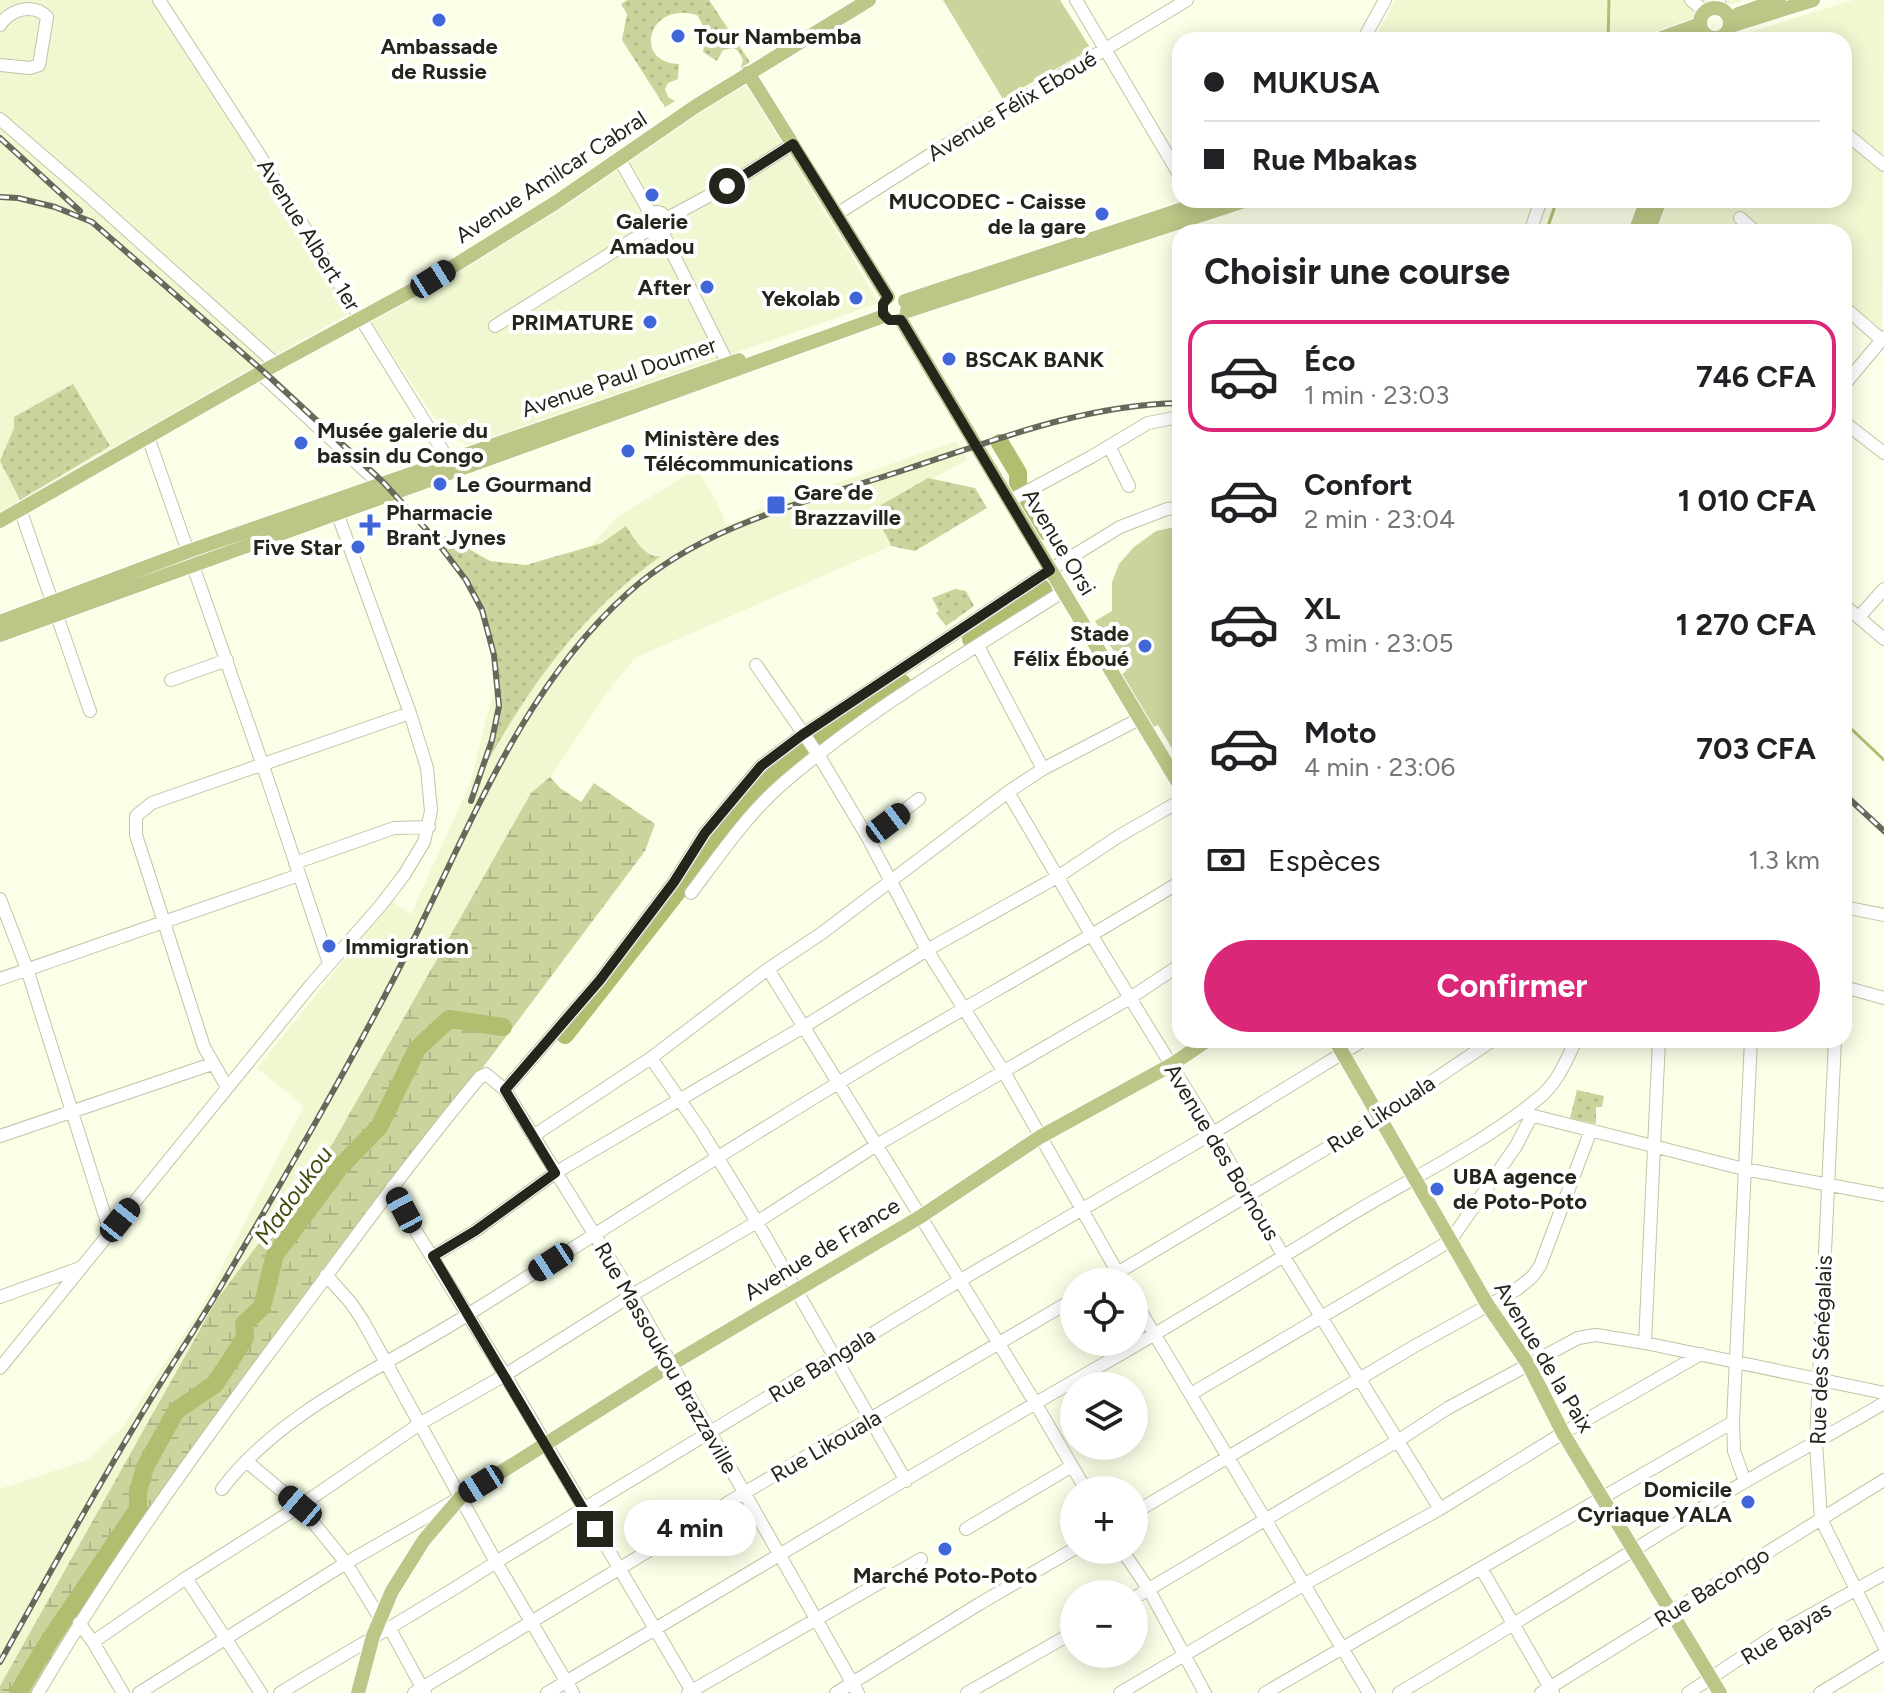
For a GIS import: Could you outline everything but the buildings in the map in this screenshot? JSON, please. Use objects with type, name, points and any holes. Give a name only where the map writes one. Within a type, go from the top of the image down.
[{"type":"main road","name":"Avenue Amilcar Cabral","points":[[0,521],[446,271],[620,160],[748,73],[869,0]]},
{"type":"main road","points":[[1718,27],[1779,0]]},
{"type":"main road","points":[[1694,32],[1813,0]]},
{"type":"main road","points":[[748,73],[837,214],[895,321],[904,311],[1192,208]]},
{"type":"main road","points":[[885,307],[897,296],[904,311]]},
{"type":"main road","name":"Avenue Paul Doumer","points":[[618,407],[885,307]]},
{"type":"main road","name":"Avenue Paul Doumer","points":[[0,635],[56,608],[618,407],[885,307]]},
{"type":"main road","name":"Avenue Orsi","points":[[904,311],[1009,501],[1172,772]]},
{"type":"main road","name":"Avenue Paul Doumer","points":[[0,622],[56,608]]},
{"type":"main road","name":"Avenue de France","points":[[358,1693],[373,1636],[384,1623],[392,1591],[424,1540],[460,1498],[672,1364],[920,1217],[1040,1137],[1196,1048]]},
{"type":"main road","name":"Avenue de la Paix","points":[[1340,1048],[1487,1304],[1528,1364],[1563,1433],[1720,1693]]},
{"type":"street","name":"Avenue Albert 1er","points":[[159,0],[452,466]]},
{"type":"street","points":[[1076,0],[1172,162]]},
{"type":"street","name":"Avenue Félix Eboué","points":[[837,214],[1187,0]]},
{"type":"street","points":[[1367,32],[1385,0]]},
{"type":"street","points":[[1691,0],[1718,27]]},
{"type":"street","points":[[0,25],[7,16],[24,9],[37,10],[47,17],[39,65],[30,68],[0,65]]},
{"type":"street","points":[[0,119],[276,364]]},
{"type":"street","points":[[1852,139],[1884,165]]},
{"type":"street","points":[[650,213],[645,222],[648,230],[655,234],[664,225],[793,144]]},
{"type":"street","points":[[620,160],[650,213]]},
{"type":"street","points":[[650,213],[660,213],[728,364]]},
{"type":"street","points":[[1740,218],[1747,224]]},
{"type":"street","points":[[495,326],[648,230]]},
{"type":"street","points":[[1852,314],[1883,339],[1852,376]]},
{"type":"street","points":[[260,373],[385,489]]},
{"type":"street","points":[[1009,501],[1148,423],[1172,418]]},
{"type":"street","points":[[1852,428],[1884,453]]},
{"type":"street","points":[[148,437],[329,963]]},
{"type":"street","points":[[1109,446],[1129,486]]},
{"type":"street","points":[[0,1368],[227,1087],[404,875],[416,858],[429,827],[431,811],[427,768],[335,507]]},
{"type":"street","points":[[20,509],[90,711]]},
{"type":"street","points":[[505,1090],[600,980],[674,882],[705,833],[761,766],[802,735],[1050,570],[1120,527],[1172,509]]},
{"type":"street","points":[[1859,617],[1884,589]]},
{"type":"street","points":[[691,893],[751,814],[781,785],[886,703],[1064,591]]},
{"type":"street","points":[[1852,611],[1884,639]]},
{"type":"street","points":[[978,646],[1043,769]]},
{"type":"street","points":[[171,680],[227,660]]},
{"type":"street","points":[[756,665],[819,756],[868,838],[927,950],[1004,1072],[1114,1268]]},
{"type":"street","points":[[227,1087],[212,1064],[162,921],[134,829],[136,816],[152,803],[410,713]]},
{"type":"street","points":[[533,1136],[651,1058],[1008,792],[1043,769],[1141,718]]},
{"type":"street","name":"Avenue des Bornous","points":[[1008,792],[1284,1257],[1440,1509]]},
{"type":"street","points":[[868,838],[919,799]]},
{"type":"street","points":[[433,1256],[475,1231],[555,1173],[805,1026],[927,950],[1059,876],[1172,806]]},
{"type":"street","points":[[0,979],[162,921],[394,828],[429,827]]},
{"type":"street","points":[[222,1489],[246,1461],[304,1414],[898,1048],[1172,887]]},
{"type":"street","points":[[0,899],[27,969],[110,1232]]},
{"type":"street","points":[[1852,909],[1884,915]]},
{"type":"street","points":[[768,969],[1078,1476]]},
{"type":"street","points":[[93,1642],[421,1423],[757,1222],[875,1146],[1130,998],[1172,970]]},
{"type":"street","points":[[1852,989],[1884,998]]},
{"type":"street","name":"Rue Bangala","points":[[384,1623],[439,1599],[959,1281],[1213,1133],[1336,1048]]},
{"type":"street","name":"Rue Likouala","points":[[1136,1268],[1379,1117],[1481,1048]]},
{"type":"street","points":[[547,1693],[570,1687],[656,1630],[1155,1336],[1415,1178],[1519,1112],[1552,1086],[1572,1048]]},
{"type":"street","points":[[1645,1343],[1659,1048]]},
{"type":"street","points":[[1745,1482],[1734,1451],[1733,1422],[1751,1048]]},
{"type":"street","name":"Rue des Sénégalais","points":[[1835,1048],[1816,1443],[1821,1519],[1884,1646]]},
{"type":"street","points":[[651,1058],[757,1222],[906,1481]]},
{"type":"street","points":[[0,1136],[212,1064]]},
{"type":"street","name":"Rue Massoukou Brazzaville","points":[[392,1187],[480,1077],[486,1074],[505,1090],[632,1295],[855,1688]]},
{"type":"street","points":[[1519,1112],[1744,1169],[1884,1195]]},
{"type":"street","points":[[1191,1394],[1450,1241],[1516,1146],[1532,1115]]},
{"type":"street","points":[[1148,1505],[1487,1304],[1516,1290],[1532,1277],[1540,1266],[1591,1130]]},
{"type":"street","points":[[38,1693],[140,1530],[392,1187],[583,1510],[621,1568],[691,1692],[921,1559]]},
{"type":"street","points":[[0,1297],[83,1267]]},
{"type":"street","points":[[326,1275],[351,1303],[570,1687]]},
{"type":"street","name":"Rue Likouala","points":[[420,1691],[744,1493],[1060,1307]]},
{"type":"street","points":[[1148,1324],[1369,1693]]},
{"type":"street","points":[[1149,1590],[1448,1408],[1578,1338],[1596,1335],[1645,1343],[1884,1393]]},
{"type":"street","points":[[1120,1693],[1701,1354]]},
{"type":"street","points":[[1399,1693],[1745,1482],[1884,1403]]},
{"type":"street","points":[[1265,1693],[1733,1422]]},
{"type":"street","points":[[246,1461],[300,1506],[346,1563],[384,1623],[420,1691]]},
{"type":"street","points":[[966,1529],[1072,1466]]},
{"type":"street","name":"Rue Bacongo","points":[[1548,1691],[1884,1480]]},
{"type":"street","points":[[139,1693],[346,1563],[460,1498]]},
{"type":"street","points":[[836,1693],[855,1688],[979,1604],[1060,1557]]},
{"type":"street","points":[[1131,1564],[1205,1693]]},
{"type":"street","points":[[1481,1568],[1548,1691]]},
{"type":"street","name":"Rue Bayas","points":[[1688,1693],[1778,1633],[1884,1574]]},
{"type":"street","points":[[186,1578],[261,1693]]},
{"type":"street","points":[[79,1623],[123,1693]]},
{"type":"street","points":[[280,1693],[373,1636]]},
{"type":"street","points":[[967,1693],[1060,1640]]},
{"type":"street","points":[[1820,1693],[1884,1654]]},
{"type":"shaded area","points":[[0,0],[166,0],[360,307],[0,515]]},
{"type":"shaded area","points":[[1395,0],[1744,0],[1654,32],[1378,32]]},
{"type":"shaded area","points":[[1853,0],[1884,0],[1882,333],[1852,307],[1852,224],[1658,224],[1665,208],[1852,208],[1852,32],[1750,32]]},
{"type":"shaded area","points":[[747,83],[879,303],[471,445],[447,437],[370,320]]},
{"type":"shaded area","points":[[957,441],[967,460],[874,509],[891,546],[635,658],[609,690],[539,794],[384,1077],[0,1688],[0,1489],[87,1460],[122,1428],[201,1308],[304,1106],[257,1068],[391,901],[411,914],[470,784],[491,701],[523,621],[617,517],[697,469],[720,508],[726,525],[755,515],[754,511],[793,497],[796,502],[812,496],[811,492]]},
{"type":"green space","points":[[627,0],[709,0],[750,62],[741,68],[743,60],[734,48],[723,50],[717,61],[703,52],[704,33],[697,15],[680,13],[667,16],[657,24],[651,44],[655,54],[664,61],[679,64],[678,79],[668,83],[665,89],[668,97],[675,101],[665,107],[622,40],[627,14],[621,4]]},
{"type":"green space","points":[[943,0],[1060,0],[1091,49],[1003,99]]},
{"type":"green space","points":[[73,384],[110,446],[20,500],[0,461],[14,428],[14,417]]},
{"type":"green space","points":[[928,478],[975,488],[987,508],[915,551],[891,546],[874,509]]},
{"type":"green space","points":[[626,526],[645,551],[661,556],[632,578],[581,627],[518,711],[481,773],[497,716],[493,655],[483,618],[468,586],[434,538],[446,536],[490,561],[526,565],[602,543]]},
{"type":"green space","name":"Stade Félix Éboué","points":[[1172,528],[1172,749],[1158,725],[1152,728],[1121,675],[1126,671],[1095,621],[1112,611],[1112,582],[1119,564],[1134,547],[1156,531]]},
{"type":"green space","points":[[955,589],[966,591],[974,606],[946,626],[936,613],[939,611],[932,598]]},
{"type":"green space","points":[[550,777],[581,802],[594,783],[655,824],[645,851],[231,1404],[38,1693],[0,1693],[0,1686],[216,1301],[333,1143],[531,793]]},
{"type":"green space","points":[[1577,1090],[1604,1096],[1602,1107],[1596,1107],[1596,1124],[1570,1118]]},
{"type":"waterway","points":[[1608,32],[1609,0]]},
{"type":"waterway","points":[[1549,224],[1554,208]]},
{"type":"waterway","name":"Madoukou","points":[[1000,443],[1018,473],[1018,489]]},
{"type":"waterway","name":"Madoukou","points":[[1026,501],[1045,531]]},
{"type":"waterway","name":"Madoukou","points":[[971,639],[1043,589]]},
{"type":"waterway","name":"Madoukou","points":[[817,739],[902,683]]},
{"type":"waterway","points":[[1852,730],[1884,760]]},
{"type":"waterway","name":"Madoukou","points":[[565,1035],[747,803],[800,750]]},
{"type":"waterway","name":"Madoukou","points":[[18,1693],[47,1644],[138,1509],[138,1492],[145,1467],[176,1411],[215,1384],[245,1338],[244,1324],[262,1307],[275,1255],[340,1167],[379,1127],[417,1049],[449,1019],[503,1027]]},
{"type":"railway","points":[[0,138],[80,211]]},
{"type":"railway","points":[[0,197],[55,207],[92,222],[263,371],[384,483],[434,538],[466,580],[482,610],[494,655],[499,706],[492,740],[471,801]]},
{"type":"railway","points":[[0,1662],[102,1482],[224,1281],[330,1096],[391,984],[493,777],[521,727],[552,679],[588,634],[628,593],[658,569],[690,549],[759,517],[1040,426],[1109,410],[1172,403]]},
{"type":"railway","points":[[1852,801],[1884,831]]},
{"type":"place","name":"Ambassade de Russie","points":[[439,20]]},
{"type":"place","name":"Tour Nambemba","points":[[678,36]]},
{"type":"place","name":"Galerie Amadou","points":[[652,195]]},
{"type":"place","name":"MUCODEC - Caisse de la gare","points":[[1102,214]]},
{"type":"place","name":"After","points":[[707,287]]},
{"type":"place","name":"Yekolab","points":[[856,298]]},
{"type":"place","name":"PRIMATURE","points":[[650,322]]},
{"type":"place","name":"BSCAK BANK","points":[[949,359]]},
{"type":"place","name":"Musée galerie du bassin du Congo","points":[[301,443]]},
{"type":"place","name":"Ministère des Télécommunications","points":[[628,451]]},
{"type":"place","name":"Le Gourmand","points":[[440,484]]},
{"type":"place","name":"Gare de Brazzaville","points":[[776,505]]},
{"type":"place","name":"Pharmacie Brant Jynes","points":[[370,525]]},
{"type":"place","name":"Five Star","points":[[358,547]]},
{"type":"place","name":"Stade Félix Éboué","points":[[1145,646]]},
{"type":"place","name":"Immigration","points":[[329,946]]},
{"type":"place","name":"UBA agence de Poto-Poto","points":[[1437,1189]]},
{"type":"place","name":"Domicile Cyriaque YALA","points":[[1748,1502]]},
{"type":"place","name":"Marché Poto-Poto","points":[[945,1549]]},
{"type":"route","points":[[595,1529],[433,1256],[475,1231],[555,1173],[505,1090],[600,980],[674,882],[705,833],[761,766],[802,735],[1050,570],[901,320],[889,320],[884,316],[882,308],[888,297],[793,144],[727,186]]}]
